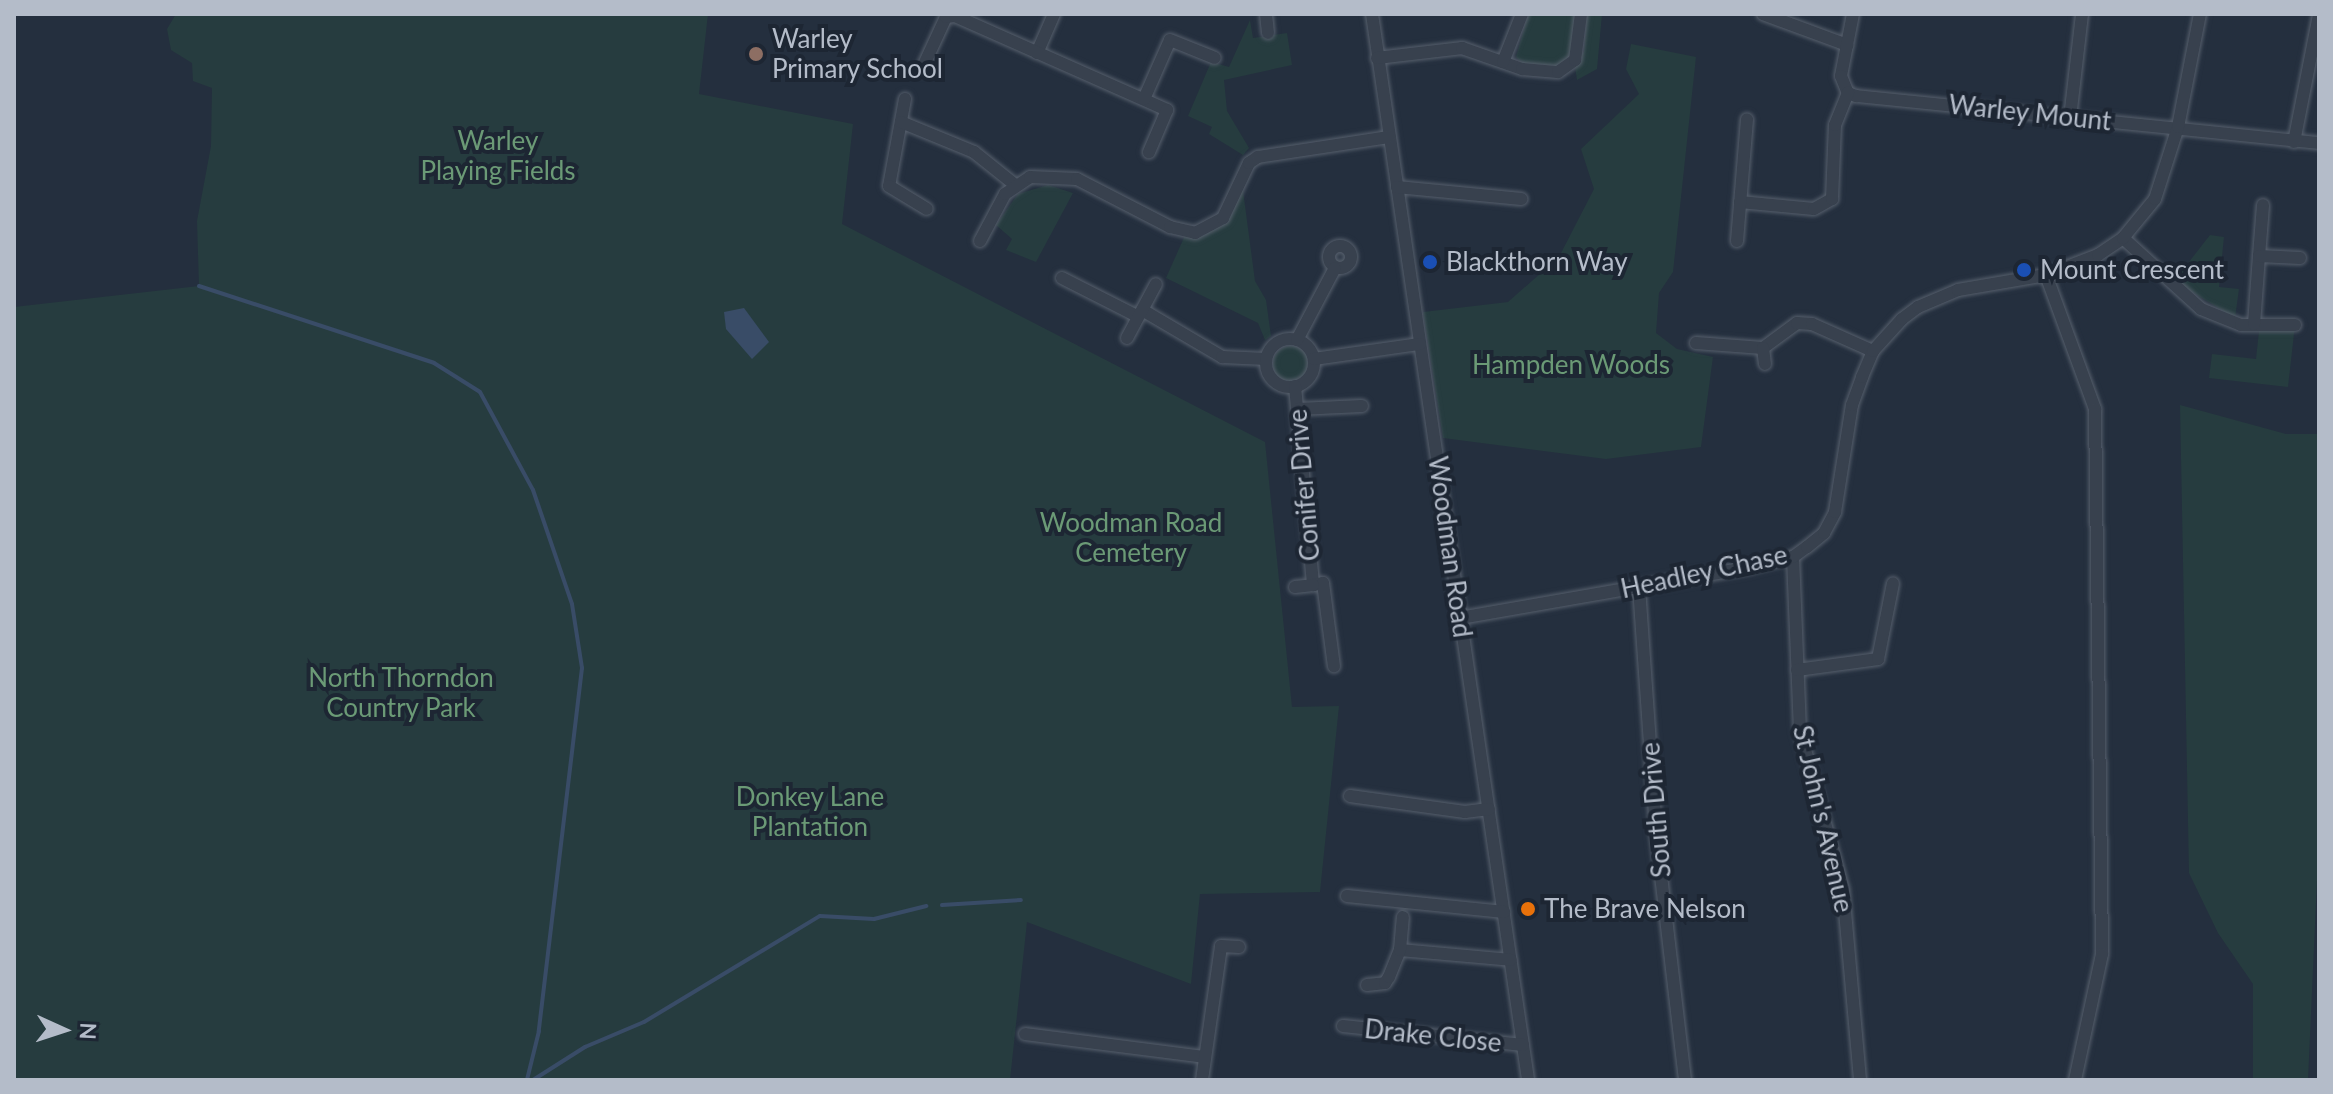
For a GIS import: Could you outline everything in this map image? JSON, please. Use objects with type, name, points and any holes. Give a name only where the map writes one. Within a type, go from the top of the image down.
[{"type":"street","points":[[1037,53],[1054,14]]},
{"type":"street","points":[[1266,14],[1268,33]]},
{"type":"street","name":"Woodman Road","points":[[1372,14],[1528,1080]]},
{"type":"street","points":[[1503,62],[1522,14]]},
{"type":"street","points":[[1377,58],[1462,48],[1539,72],[1564,70],[1578,53],[1581,14]]},
{"type":"street","points":[[1763,14],[1847,45]]},
{"type":"street","points":[[1740,202],[1814,209],[1832,199],[1835,125],[1848,93],[1841,76],[1853,14]]},
{"type":"street","points":[[2070,118],[2082,14]]},
{"type":"street","name":"Headley Chase","points":[[1460,618],[1793,557],[1824,533],[1835,512],[1852,405],[1873,351],[1918,307],[1938,297],[2046,275],[2123,238],[2155,199],[2178,127],[2200,14]]},
{"type":"street","points":[[2294,142],[2319,14]]},
{"type":"street","points":[[922,69],[949,15],[1167,110],[1149,152]]},
{"type":"street","points":[[1144,99],[1170,40],[1215,58]]},
{"type":"street","name":"Warley Mount","points":[[1848,93],[2319,143]]},
{"type":"street","points":[[905,99],[889,186],[927,209]]},
{"type":"street","points":[[1737,241],[1747,119]]},
{"type":"street","points":[[901,122],[974,152],[1014,184]]},
{"type":"street","points":[[980,241],[1014,184],[1047,175],[1077,179],[1170,227],[1195,233],[1223,218],[1249,163],[1258,157],[1389,137]]},
{"type":"street","points":[[1397,187],[1521,199]]},
{"type":"street","points":[[2254,324],[2263,205]]},
{"type":"street","points":[[2123,238],[2201,309],[2237,324],[2295,325]]},
{"type":"street","points":[[2259,256],[2300,258]]},
{"type":"street","points":[[1297,340],[1335,268]]},
{"type":"street","points":[[2046,275],[2091,390],[2095,423],[2102,954],[2075,1080]]},
{"type":"street","points":[[1062,278],[1140,313],[1222,357],[1266,359]]},
{"type":"street","points":[[1127,338],[1156,284]]},
{"type":"street","points":[[1696,343],[1763,348],[1797,323],[1812,324],[1873,351]]},
{"type":"street","points":[[1266,359],[1274,379],[1295,386],[1312,373],[1314,359],[1297,340]]},
{"type":"street","points":[[1266,359],[1275,343],[1297,340]]},
{"type":"street","points":[[1314,359],[1420,344]]},
{"type":"street","points":[[1763,348],[1765,364]]},
{"type":"street","name":"Conifer Drive","points":[[1295,386],[1334,666]]},
{"type":"street","points":[[1298,409],[1362,406]]},
{"type":"street","name":"St John's Avenue","points":[[1793,557],[1800,731],[1843,889],[1860,1080]]},
{"type":"street","points":[[1295,587],[1323,583]]},
{"type":"street","name":"South Drive","points":[[1639,587],[1656,833],[1685,1080]]},
{"type":"street","points":[[1797,670],[1878,659],[1889,590]]},
{"type":"street","points":[[1350,796],[1465,812],[1489,809]]},
{"type":"street","points":[[1347,896],[1504,912]]},
{"type":"street","points":[[1367,985],[1385,983],[1400,950],[1403,917]]},
{"type":"street","points":[[1202,1080],[1221,946],[1239,947]]},
{"type":"street","points":[[1400,950],[1511,960]]},
{"type":"street","name":"Drake Close","points":[[1343,1026],[1523,1045]]},
{"type":"street","points":[[1025,1034],[1204,1057]]},
{"type":"green space","name":"North Thorndon Country Park","points":[[176,14],[708,14],[699,94],[853,124],[842,224],[1265,442],[1292,707],[1339,706],[1320,892],[1200,894],[1191,984],[1027,922],[1010,1080],[14,1080],[14,307],[199,286],[197,221],[211,146],[212,88],[193,81],[192,63],[171,50],[167,29]]},
{"type":"green space","points":[[1528,14],[1576,14],[1571,56],[1557,66],[1522,63],[1516,57]]},
{"type":"green space","points":[[1587,14],[1602,14],[1597,69],[1577,80],[1575,67],[1584,51]]},
{"type":"green space","points":[[1250,20],[1253,38],[1287,33],[1292,65],[1224,80],[1227,111],[1249,148],[1243,155],[1209,134],[1212,127],[1188,116],[1211,62],[1229,67]]},
{"type":"green space","name":"Hampden Woods","points":[[1631,44],[1696,57],[1673,272],[1659,293],[1656,333],[1677,349],[1713,357],[1701,447],[1606,459],[1443,438],[1423,312],[1508,302],[1559,257],[1594,189],[1581,149],[1639,94],[1626,69]]},
{"type":"green space","points":[[1242,183],[1255,281],[1266,300],[1271,336],[1265,340],[1258,323],[1166,278],[1186,233],[1213,228]]},
{"type":"green space","points":[[1048,185],[1073,193],[1036,262],[1006,250],[1012,239],[996,225],[1018,194]]},
{"type":"green space","points":[[2210,235],[2224,237],[2219,287],[2239,289],[2235,318],[2174,281]]},
{"type":"green space","points":[[2260,322],[2295,325],[2288,387],[2209,378],[2212,354],[2256,359]]},
{"type":"green space","points":[[1291,346],[1304,351],[1309,364],[1304,377],[1291,382],[1278,377],[1273,364],[1278,351]]},
{"type":"green space","points":[[2180,405],[2286,434],[2319,434],[2319,836],[2308,1080],[2253,1080],[2253,984],[2218,933],[2189,873]]},
{"type":"water","points":[[744,308],[769,342],[752,359],[726,329],[724,312]]},
{"type":"waterway","points":[[199,286],[434,363],[480,392],[533,490],[572,604],[582,668],[539,1031],[527,1080]]},
{"type":"waterway","points":[[942,905],[1021,900]]},
{"type":"waterway","points":[[533,1080],[585,1047],[644,1022],[820,916],[874,919],[926,906]]},
{"type":"place","name":"Warley Primary School","points":[[756,54]]},
{"type":"place","name":"Blackthorn Way","points":[[1430,262]]},
{"type":"place","name":"Mount Crescent","points":[[2024,270]]},
{"type":"place","name":"The Brave Nelson","points":[[1528,909]]},
{"type":"park label","name":"Warley Playing Fields","points":[[498,156]]},
{"type":"park label","name":"Woodman Road Cemetery","points":[[1131,538]]},
{"type":"park label","name":"Donkey Lane Plantation","points":[[810,812]]}]
